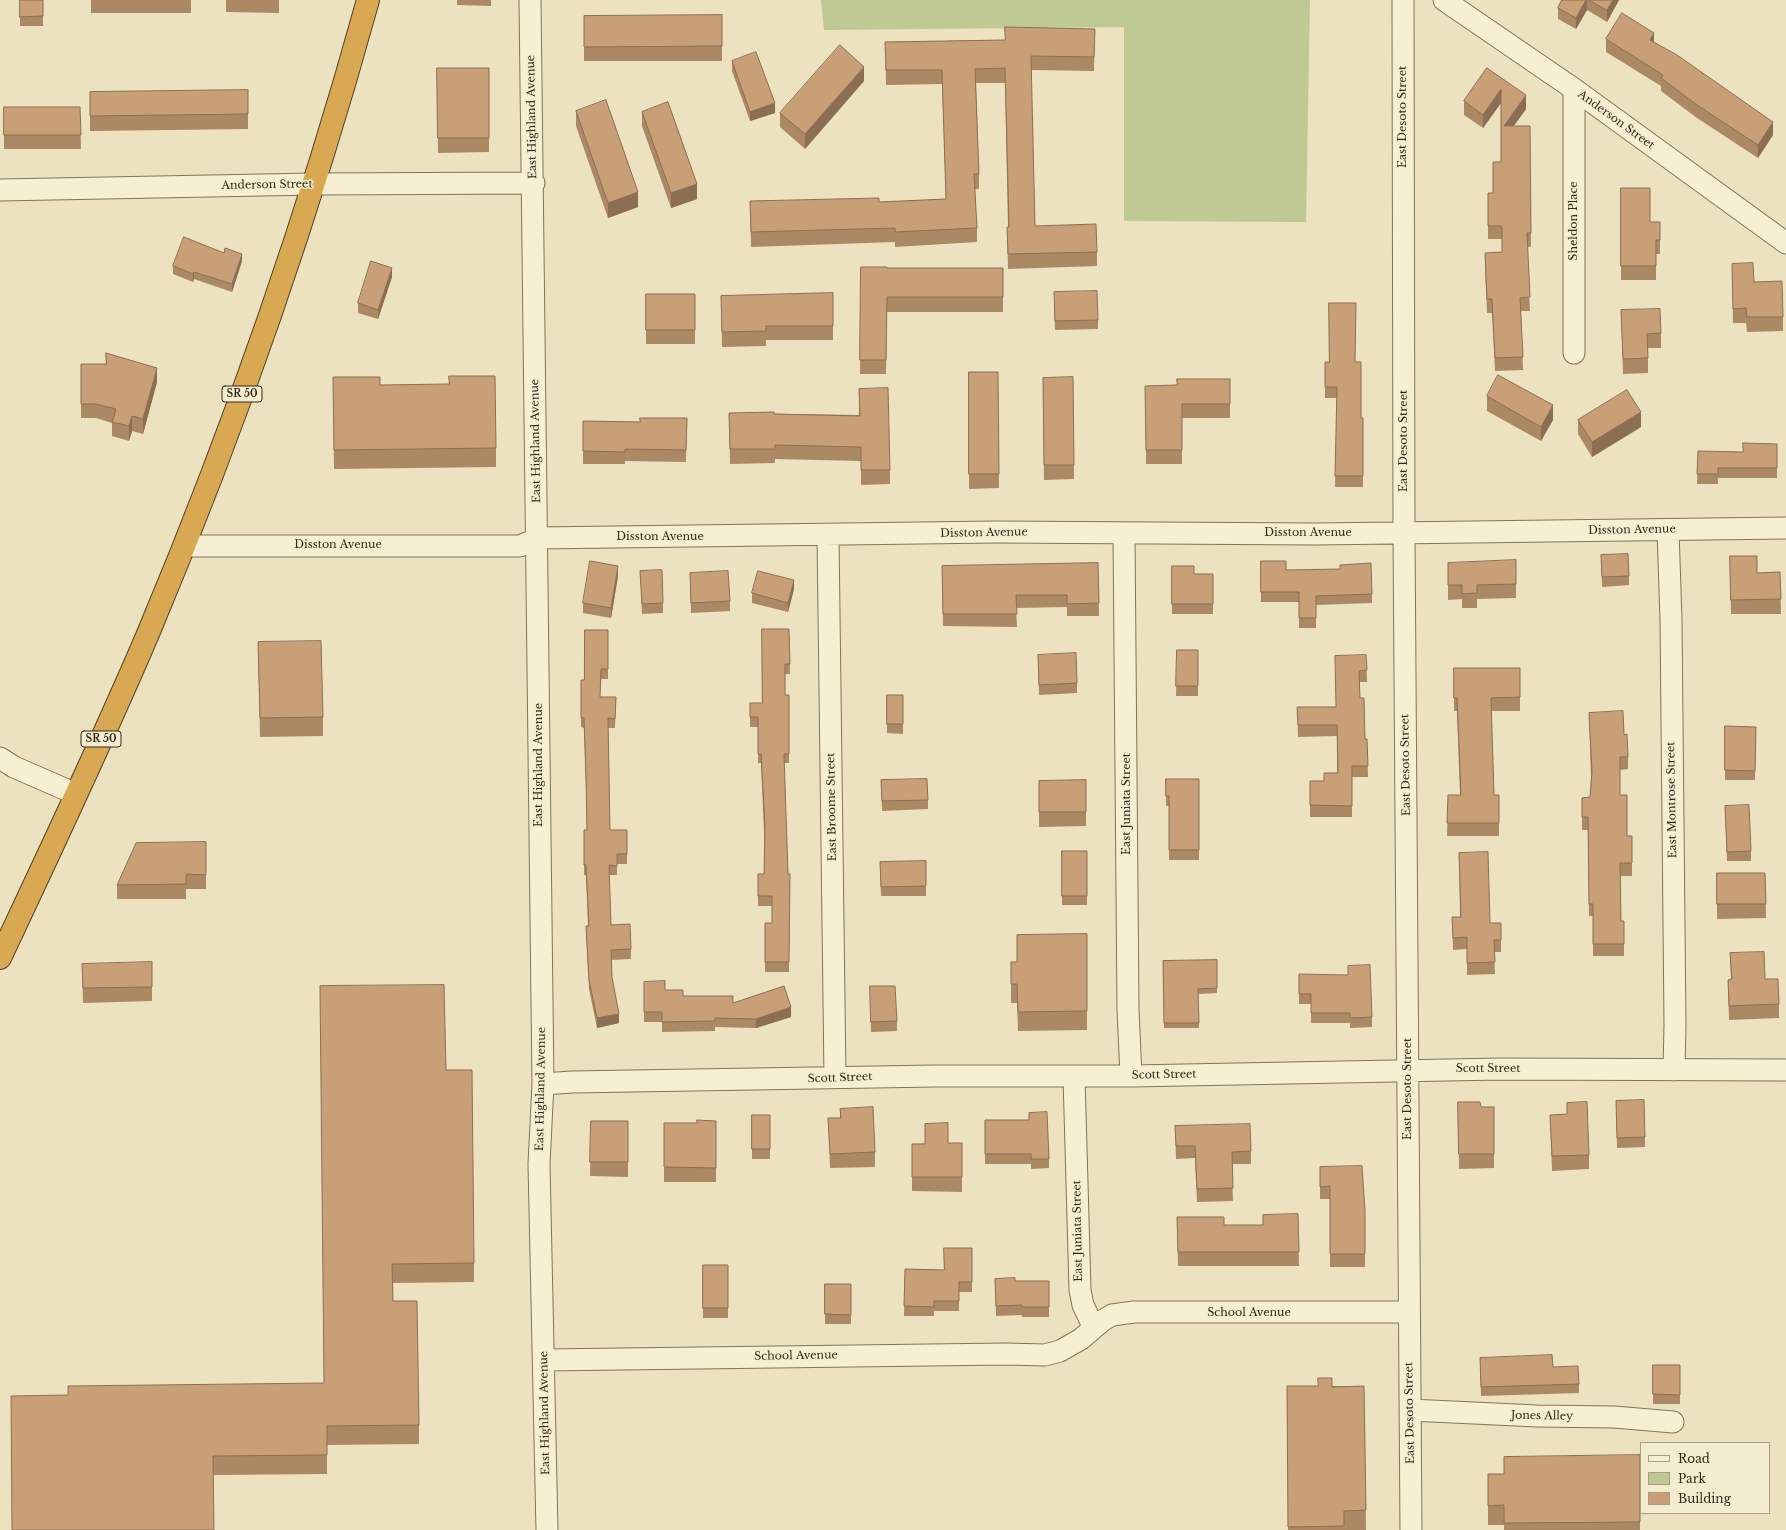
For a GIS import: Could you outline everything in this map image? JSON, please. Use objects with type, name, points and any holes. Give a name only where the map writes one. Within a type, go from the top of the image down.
[{"type":"highway","name":"SR 50","points":[[0,958],[126,684],[184,546],[252,367],[315,184],[368,0]]},
{"type":"street","name":"East Highland Avenue","points":[[530,0],[534,183],[533,254],[538,538],[543,1084],[540,1164],[545,1360],[547,1530]]},
{"type":"street","name":"East Desoto Street","points":[[1403,0],[1404,533],[1409,1070],[1407,1084],[1408,1312],[1411,1530]]},
{"type":"street","name":"Anderson Street","points":[[1444,0],[1574,89],[1786,243]]},
{"type":"street","name":"Sheldon Place","points":[[1574,89],[1574,353]]},
{"type":"street","name":"Anderson Street","points":[[0,190],[315,184],[534,183]]},
{"type":"street","name":"Disston Avenue","points":[[184,546],[520,546],[538,538],[828,536],[996,532],[1404,533],[1786,528]]},
{"type":"street","name":"East Montrose Street","points":[[1668,530],[1671,620],[1675,1025],[1674,1070]]},
{"type":"street","name":"East Juniata Street","points":[[1124,533],[1128,1003],[1131,1076]]},
{"type":"street","name":"East Broome Street","points":[[828,536],[835,1077]]},
{"type":"street","points":[[0,758],[14,767],[76,794]]},
{"type":"street","name":"Scott Street","points":[[543,1084],[572,1082],[835,1077],[1131,1076],[1409,1070],[1786,1070]]},
{"type":"street","name":"East Juniata Street","points":[[1074,1076],[1080,1290],[1084,1305],[1094,1328]]},
{"type":"street","name":"School Avenue","points":[[545,1360],[1048,1354],[1060,1351],[1081,1339],[1102,1321],[1112,1315],[1134,1312],[1408,1312]]},
{"type":"street","name":"Jones Alley","points":[[1410,1410],[1537,1416],[1614,1417],[1674,1422]]},
{"type":"green space","points":[[821,0],[1310,0],[1306,222],[1124,221],[1124,27],[824,30]]},
{"type":"building","points":[[20,0],[43,0],[43,16],[20,17]]},
{"type":"building","points":[[1562,0],[1586,0],[1576,18],[1558,8]]},
{"type":"building","points":[[1589,0],[1613,0],[1607,10]]},
{"type":"building","points":[[1622,13],[1654,33],[1650,40],[1677,55],[1773,122],[1758,145],[1697,105],[1661,78],[1663,75],[1606,39]]},
{"type":"building","points":[[722,15],[722,46],[584,47],[584,16]]},
{"type":"building","points":[[1005,27],[1095,29],[1094,57],[1031,56],[1035,226],[1096,224],[1097,252],[1008,254],[1007,227],[1009,227],[1005,68],[975,69],[979,174],[974,174],[977,228],[895,232],[895,228],[751,232],[750,201],[879,198],[879,202],[946,199],[942,70],[886,70],[885,42],[1005,40]]},
{"type":"building","points":[[840,45],[864,67],[805,134],[780,113]]},
{"type":"building","points":[[756,52],[775,103],[750,112],[732,61]]},
{"type":"building","points":[[437,68],[489,68],[489,138],[438,138]]},
{"type":"building","points":[[1487,68],[1526,95],[1504,126],[1530,126],[1531,233],[1527,233],[1530,297],[1520,298],[1523,357],[1495,358],[1492,299],[1487,299],[1485,253],[1502,252],[1502,226],[1488,226],[1488,193],[1493,193],[1493,162],[1501,162],[1501,89],[1483,115],[1464,101]]},
{"type":"building","points":[[248,90],[248,114],[90,116],[90,92]]},
{"type":"building","points":[[606,100],[638,192],[608,203],[576,111]]},
{"type":"building","points":[[668,102],[697,184],[671,193],[642,112]]},
{"type":"building","points":[[4,107],[80,107],[81,135],[4,135]]},
{"type":"building","points":[[1621,188],[1650,188],[1650,222],[1660,222],[1660,240],[1656,240],[1656,266],[1621,266]]},
{"type":"building","points":[[184,237],[224,253],[225,248],[242,254],[232,284],[194,272],[193,274],[173,266]]},
{"type":"building","points":[[371,261],[392,268],[378,310],[358,303]]},
{"type":"building","points":[[1753,263],[1754,282],[1782,281],[1783,317],[1747,317],[1746,308],[1733,309],[1732,264]]},
{"type":"building","points":[[861,267],[1003,268],[1003,297],[887,297],[886,360],[860,360]]},
{"type":"building","points":[[1097,291],[1098,320],[1055,321],[1054,292]]},
{"type":"building","points":[[833,293],[833,326],[766,326],[766,331],[722,332],[721,296]]},
{"type":"building","points":[[646,294],[695,294],[695,330],[646,330]]},
{"type":"building","points":[[1329,303],[1356,303],[1355,362],[1361,362],[1363,476],[1335,476],[1337,387],[1325,387],[1325,362],[1329,362]]},
{"type":"building","points":[[1660,309],[1661,333],[1647,334],[1648,358],[1623,359],[1621,310]]},
{"type":"building","points":[[106,353],[157,368],[143,419],[132,416],[129,426],[112,422],[116,409],[96,404],[81,404],[81,364],[106,364]]},
{"type":"building","points":[[969,372],[998,372],[999,474],[969,474]]},
{"type":"building","points":[[1498,375],[1553,405],[1541,427],[1487,396]]},
{"type":"building","points":[[449,376],[495,376],[496,448],[334,450],[333,377],[380,377],[380,385],[449,384]]},
{"type":"building","points":[[1073,377],[1074,465],[1044,465],[1043,378]]},
{"type":"building","points":[[1177,379],[1230,379],[1230,404],[1182,404],[1182,450],[1146,450],[1145,386],[1177,385]]},
{"type":"building","points":[[888,388],[890,470],[861,470],[861,447],[775,445],[775,449],[730,449],[729,413],[774,412],[774,414],[860,416],[859,389]]},
{"type":"building","points":[[1627,390],[1641,412],[1592,442],[1578,420]]},
{"type":"building","points":[[640,418],[687,418],[686,450],[625,449],[625,452],[583,451],[583,421],[640,422]]},
{"type":"building","points":[[1743,443],[1777,444],[1777,468],[1718,468],[1718,474],[1697,474],[1698,451],[1743,452]]},
{"type":"building","points":[[1628,554],[1629,576],[1602,577],[1601,555]]},
{"type":"building","points":[[1730,556],[1757,556],[1757,573],[1780,572],[1781,599],[1731,600]]},
{"type":"building","points":[[1516,560],[1516,584],[1477,585],[1477,593],[1462,594],[1462,585],[1448,585],[1448,563]]},
{"type":"building","points":[[590,561],[618,566],[611,608],[583,603]]},
{"type":"building","points":[[1261,561],[1286,561],[1286,570],[1340,569],[1340,565],[1371,563],[1372,594],[1316,596],[1316,618],[1299,618],[1299,592],[1261,592]]},
{"type":"building","points":[[1098,563],[1099,603],[1067,604],[1067,595],[1016,595],[1017,614],[943,614],[942,566]]},
{"type":"building","points":[[1172,566],[1194,566],[1194,574],[1213,574],[1213,604],[1172,604]]},
{"type":"building","points":[[662,570],[663,603],[642,604],[640,571]]},
{"type":"building","points":[[728,571],[730,601],[691,603],[690,573]]},
{"type":"building","points":[[758,571],[794,580],[788,603],[752,593]]},
{"type":"building","points":[[762,629],[789,629],[790,664],[785,664],[785,695],[789,695],[789,754],[784,754],[788,874],[790,874],[789,962],[765,962],[765,923],[772,923],[772,896],[758,896],[758,874],[764,874],[765,825],[761,754],[758,754],[758,717],[750,717],[750,703],[762,703]]},
{"type":"building","points":[[585,630],[608,630],[608,669],[601,669],[600,697],[616,697],[615,719],[608,718],[610,830],[627,830],[627,854],[617,854],[617,866],[609,865],[611,925],[630,924],[631,949],[611,950],[612,977],[619,1014],[597,1018],[589,980],[586,926],[589,926],[586,865],[584,865],[584,830],[587,830],[584,718],[581,718],[581,680],[584,680]]},
{"type":"building","points":[[321,641],[323,717],[260,718],[258,642]]},
{"type":"building","points":[[1177,650],[1198,650],[1198,686],[1176,686]]},
{"type":"building","points":[[1076,653],[1077,683],[1039,685],[1038,655]]},
{"type":"building","points":[[1366,655],[1367,670],[1359,671],[1360,698],[1364,698],[1365,739],[1367,739],[1368,766],[1352,766],[1352,806],[1310,805],[1310,781],[1324,781],[1324,773],[1338,773],[1337,725],[1298,725],[1297,707],[1336,707],[1335,656]]},
{"type":"building","points":[[1454,668],[1520,668],[1520,697],[1491,698],[1494,795],[1499,795],[1499,823],[1447,823],[1448,795],[1461,795],[1457,698],[1454,698]]},
{"type":"building","points":[[887,695],[903,695],[903,724],[887,724]]},
{"type":"building","points":[[1623,711],[1624,735],[1627,734],[1628,757],[1620,757],[1620,795],[1627,795],[1627,836],[1632,836],[1632,863],[1620,863],[1621,921],[1624,921],[1624,944],[1593,944],[1593,904],[1589,904],[1588,817],[1582,817],[1582,798],[1590,797],[1592,772],[1589,713]]},
{"type":"building","points":[[1725,726],[1756,727],[1755,771],[1725,770]]},
{"type":"building","points":[[927,779],[928,800],[882,801],[881,780]]},
{"type":"building","points":[[1166,779],[1199,779],[1199,850],[1169,850],[1169,796],[1166,796]]},
{"type":"building","points":[[1086,780],[1086,812],[1039,812],[1039,781]]},
{"type":"building","points":[[1749,805],[1751,851],[1727,852],[1725,806]]},
{"type":"building","points":[[206,842],[206,875],[186,874],[186,884],[117,885],[136,843]]},
{"type":"building","points":[[1062,851],[1087,851],[1087,896],[1062,896]]},
{"type":"building","points":[[1488,852],[1490,923],[1501,923],[1501,940],[1494,940],[1495,962],[1467,963],[1467,937],[1453,938],[1452,917],[1461,917],[1459,853]]},
{"type":"building","points":[[926,861],[926,886],[881,887],[880,862]]},
{"type":"building","points":[[1717,873],[1765,873],[1766,904],[1717,904]]},
{"type":"building","points":[[1087,934],[1087,1011],[1018,1012],[1017,984],[1011,984],[1011,962],[1017,962],[1017,935]]},
{"type":"building","points":[[1764,952],[1765,979],[1778,979],[1779,1004],[1729,1006],[1728,980],[1732,979],[1730,953]]},
{"type":"building","points":[[1217,960],[1217,988],[1198,989],[1199,1023],[1164,1023],[1163,961]]},
{"type":"building","points":[[152,962],[152,987],[83,988],[82,964]]},
{"type":"building","points":[[1370,965],[1372,1017],[1350,1018],[1350,1013],[1311,1013],[1311,994],[1299,994],[1299,974],[1348,975],[1348,966]]},
{"type":"building","points":[[665,981],[665,990],[683,990],[683,996],[733,996],[733,1003],[784,986],[791,1007],[756,1019],[715,1018],[715,1021],[662,1022],[662,1012],[644,1012],[644,982]]},
{"type":"building","points":[[444,985],[446,1070],[472,1070],[474,1263],[392,1264],[393,1301],[417,1301],[419,1425],[327,1426],[327,1455],[213,1456],[214,1530],[12,1530],[11,1396],[68,1395],[68,1386],[324,1383],[320,986]]},
{"type":"building","points":[[870,986],[895,986],[897,1021],[871,1022]]},
{"type":"building","points":[[1644,1100],[1645,1137],[1617,1138],[1616,1101]]},
{"type":"building","points":[[1458,1102],[1480,1102],[1481,1107],[1494,1107],[1494,1154],[1459,1154]]},
{"type":"building","points":[[1587,1102],[1589,1155],[1552,1156],[1550,1115],[1567,1114],[1567,1103]]},
{"type":"building","points":[[873,1107],[875,1152],[830,1154],[828,1118],[841,1118],[840,1109]]},
{"type":"building","points":[[1047,1112],[1049,1159],[1031,1159],[1031,1154],[985,1154],[985,1120],[1029,1120],[1029,1113]]},
{"type":"building","points":[[752,1115],[770,1115],[770,1149],[752,1149]]},
{"type":"building","points":[[697,1120],[716,1121],[716,1168],[664,1167],[664,1123],[697,1123]]},
{"type":"building","points":[[591,1121],[628,1121],[628,1162],[590,1162]]},
{"type":"building","points":[[948,1123],[948,1143],[962,1143],[962,1177],[912,1177],[912,1144],[925,1144],[925,1124]]},
{"type":"building","points":[[1250,1124],[1251,1151],[1232,1152],[1233,1188],[1197,1189],[1195,1146],[1176,1146],[1175,1126]]},
{"type":"building","points":[[1362,1166],[1365,1211],[1365,1254],[1330,1254],[1330,1186],[1320,1187],[1320,1167]]},
{"type":"building","points":[[1298,1214],[1299,1252],[1178,1252],[1177,1217],[1224,1217],[1224,1225],[1263,1225],[1263,1215]]},
{"type":"building","points":[[944,1248],[972,1248],[972,1282],[959,1282],[959,1301],[934,1301],[934,1307],[904,1306],[905,1269],[944,1270]]},
{"type":"building","points":[[703,1265],[728,1265],[728,1308],[703,1308]]},
{"type":"building","points":[[1015,1278],[1015,1281],[1049,1281],[1049,1307],[1022,1307],[1022,1305],[996,1306],[995,1279]]},
{"type":"building","points":[[825,1284],[851,1284],[851,1315],[825,1314]]},
{"type":"building","points":[[1552,1355],[1553,1367],[1578,1366],[1579,1384],[1481,1387],[1480,1358]]},
{"type":"building","points":[[1653,1365],[1680,1365],[1680,1395],[1653,1394]]},
{"type":"building","points":[[1318,1378],[1332,1378],[1332,1387],[1364,1386],[1366,1510],[1344,1511],[1344,1526],[1288,1527],[1287,1386],[1318,1386]]},
{"type":"building","points":[[1640,1455],[1640,1522],[1504,1523],[1504,1505],[1488,1506],[1488,1474],[1504,1474],[1504,1457]]}]
